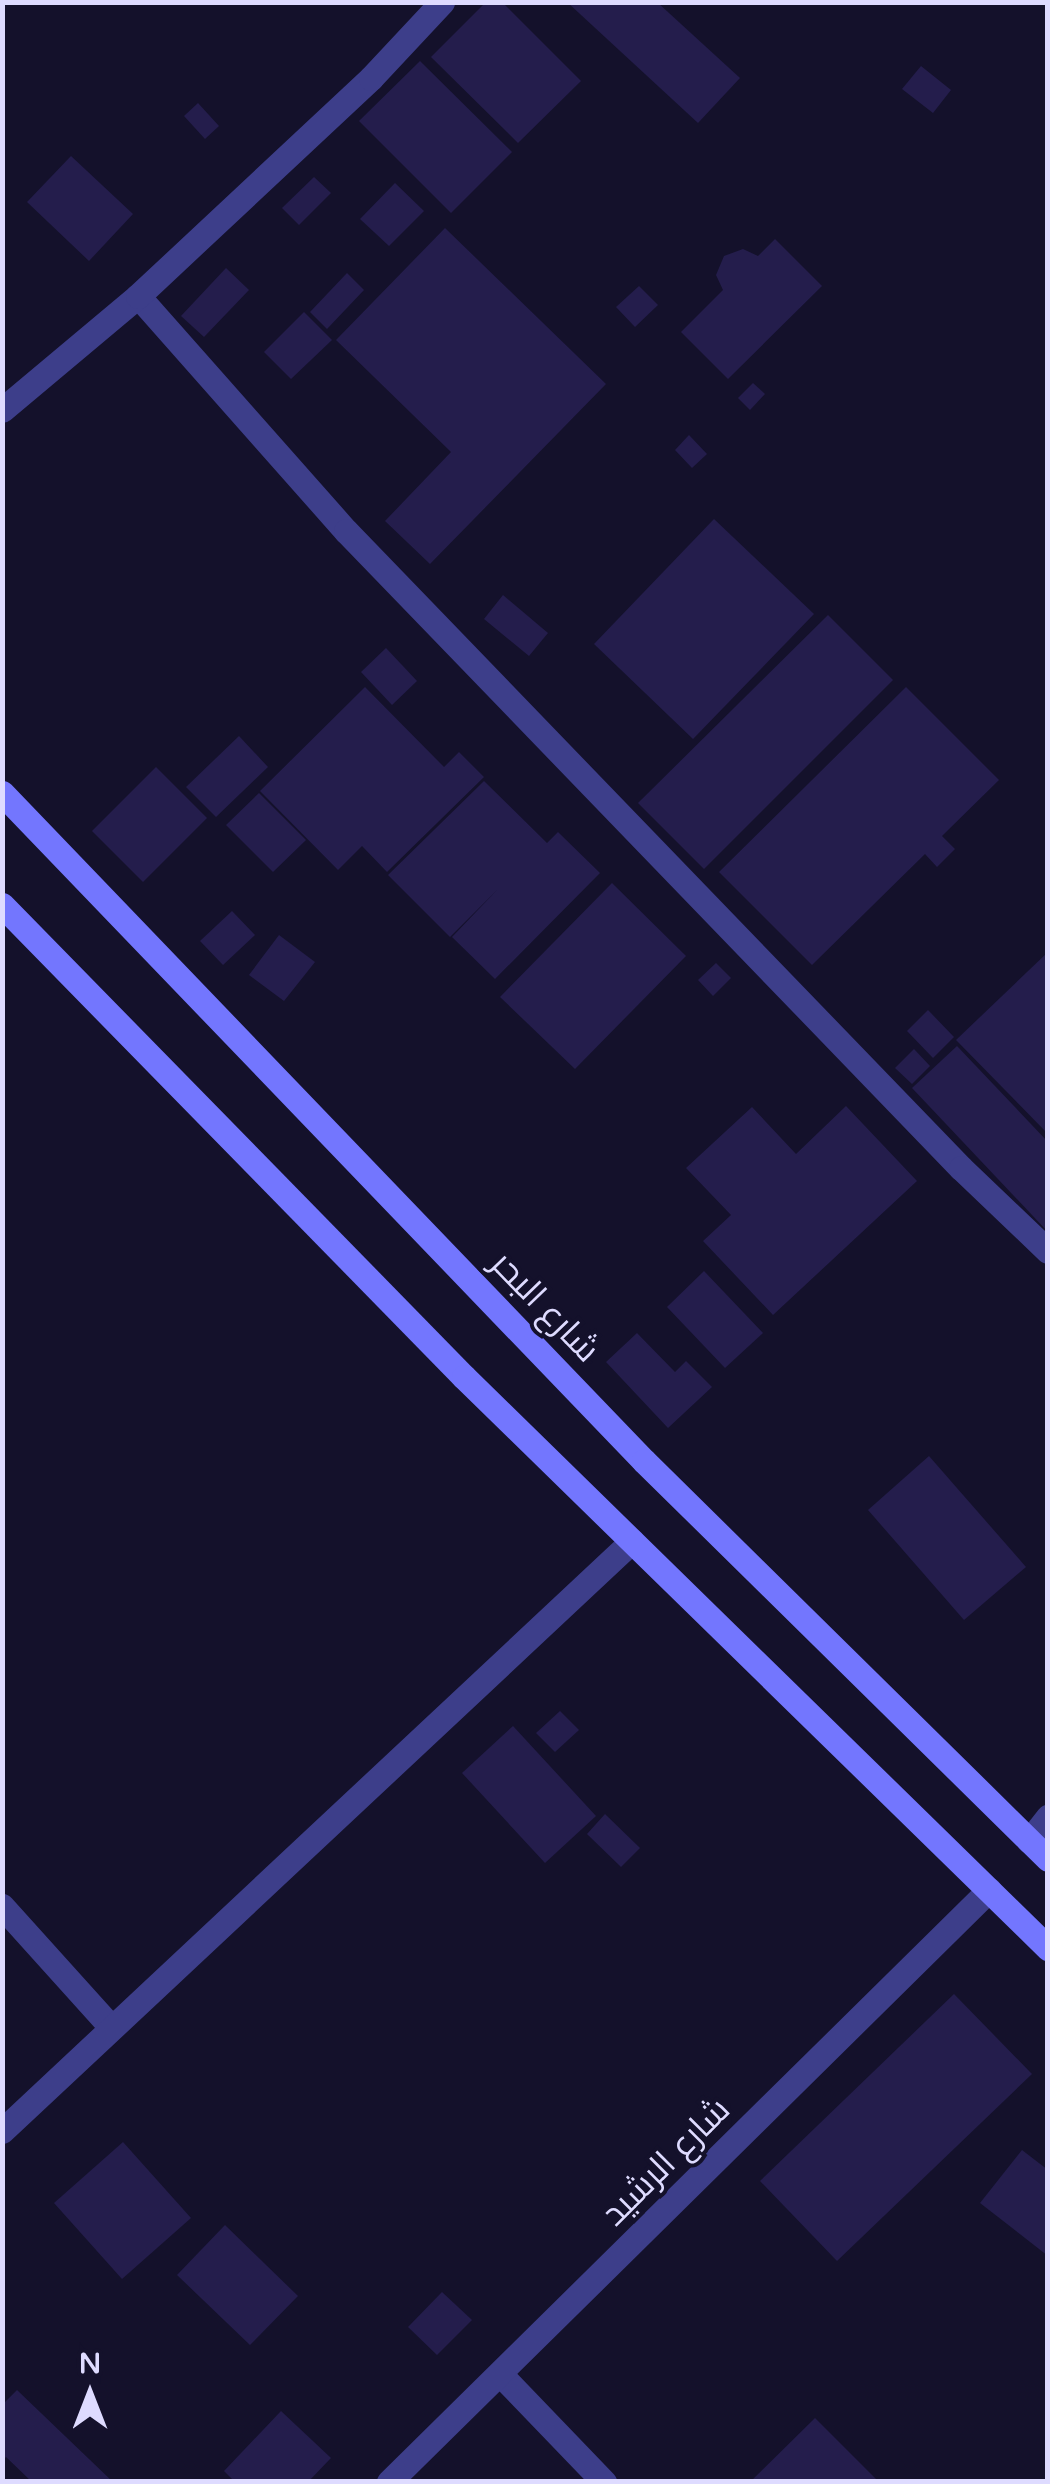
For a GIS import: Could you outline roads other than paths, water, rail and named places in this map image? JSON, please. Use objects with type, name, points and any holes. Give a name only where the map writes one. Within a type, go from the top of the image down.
[{"type":"main road","name":"شارع البحر","points":[[2,793],[644,1461],[1038,1850]]},
{"type":"main road","points":[[2,905],[464,1378],[1048,1948]]},
{"type":"street","points":[[2,410],[138,296],[371,78],[442,2]]},
{"type":"street","points":[[138,296],[346,531],[961,1168],[1048,1252]]},
{"type":"street","points":[[2,2131],[632,1541]]},
{"type":"street","points":[[1038,1850],[1048,1817]]},
{"type":"street","name":"شارع الرشيد","points":[[389,2482],[989,1890]]},
{"type":"street","points":[[2,1906],[110,2026]]},
{"type":"street","points":[[501,2374],[604,2482]]}]
